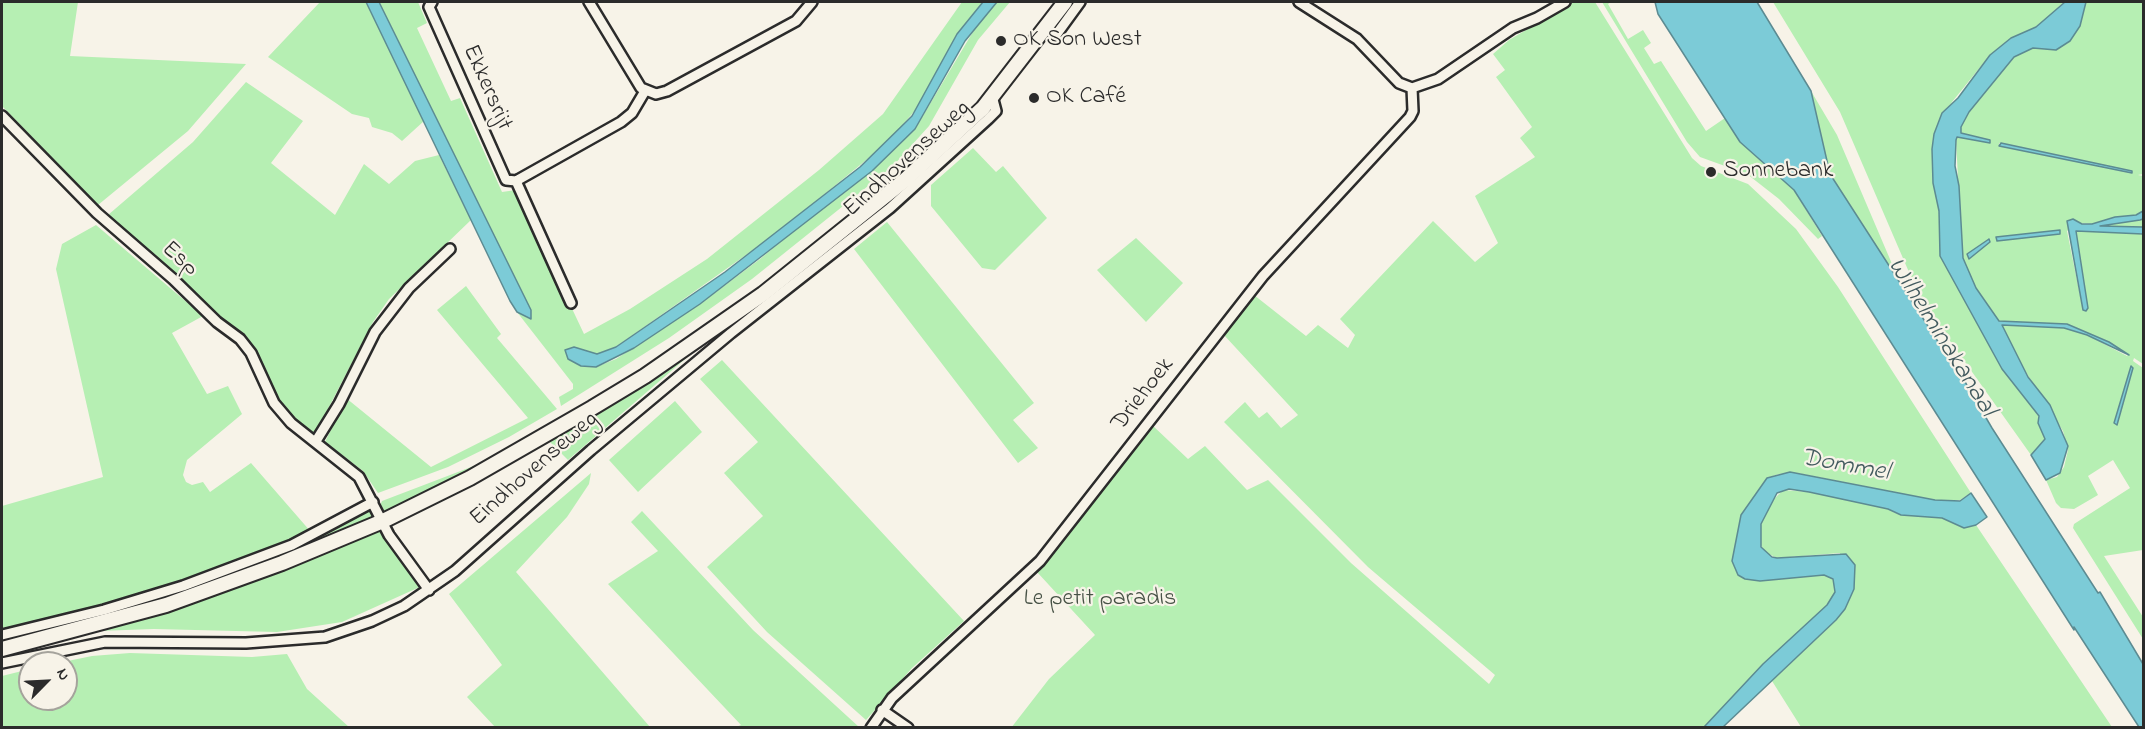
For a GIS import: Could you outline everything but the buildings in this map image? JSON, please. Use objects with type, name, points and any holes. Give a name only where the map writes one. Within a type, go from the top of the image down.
[{"type":"main road","name":"Eindhovenseweg","points":[[2,649],[166,605],[282,563],[383,521],[539,440],[645,376],[763,294],[873,206],[958,132],[992,96],[1065,2]]},
{"type":"street","name":"Ekkersrijt","points":[[432,2],[429,7],[503,176],[516,181],[571,303]]},
{"type":"street","points":[[589,2],[645,91],[656,94],[667,91],[796,21],[812,2]]},
{"type":"street","points":[[1056,35],[1080,2]]},
{"type":"street","points":[[1299,2],[1357,39],[1399,83],[1412,88],[1438,79],[1513,28],[1538,18],[1565,2]]},
{"type":"street","name":"Driehoek","points":[[871,728],[882,710],[945,647],[1009,592],[1040,561],[1257,284],[1410,117],[1413,111],[1412,88]]},
{"type":"street","points":[[516,181],[621,122],[632,113],[645,91]]},
{"type":"street","name":"Eindhovenseweg","points":[[2,663],[105,642],[246,643],[325,637],[372,621],[429,591],[731,333],[854,238],[927,176],[996,111],[992,96]]},
{"type":"street","name":"Esp","points":[[2,116],[97,213],[173,279],[217,322],[240,339],[251,353],[274,403],[291,423],[359,477],[389,535],[429,591]]},
{"type":"street","points":[[316,441],[339,404],[375,332],[409,288],[450,249]]},
{"type":"street","points":[[2,635],[104,610],[183,586],[292,545],[373,502]]},
{"type":"street","points":[[882,710],[908,728]]},
{"type":"green space","points":[[2,2],[78,2],[70,56],[246,64],[188,131],[98,205],[2,106]]},
{"type":"green space","points":[[320,2],[366,2],[424,121],[402,141],[392,133],[372,127],[369,118],[352,114],[268,57]]},
{"type":"green space","points":[[379,2],[418,2],[427,23],[417,28],[451,101],[460,98],[502,192],[516,190],[584,334],[630,309],[707,259],[819,170],[883,114],[962,2],[983,2],[957,34],[918,107],[887,143],[777,233],[616,347],[597,354],[574,347],[596,367],[616,359],[700,304],[760,259],[915,129],[980,20],[997,2],[1010,2],[978,40],[929,126],[893,166],[752,279],[669,338],[561,406],[559,397],[573,389],[573,384],[517,312],[530,319],[531,310]]},
{"type":"green space","name":"Le petit paradis","points":[[1574,2],[1595,2],[1692,158],[1701,166],[1748,184],[1796,229],[1838,287],[1971,493],[1960,500],[1935,500],[1797,473],[1779,474],[1767,478],[1741,515],[1732,561],[1738,575],[1760,581],[1824,575],[1833,579],[1836,592],[1827,605],[1704,727],[1011,728],[1049,679],[1095,635],[1037,572],[1151,424],[1188,459],[1205,446],[1247,490],[1268,480],[1351,563],[1489,684],[1495,675],[1368,567],[1224,422],[1245,402],[1259,418],[1267,412],[1281,428],[1298,415],[1223,334],[1254,295],[1306,336],[1318,325],[1348,348],[1355,335],[1340,319],[1433,221],[1475,262],[1498,243],[1475,196],[1535,157],[1520,138],[1532,127],[1496,77],[1505,70],[1493,54],[1509,40]]},
{"type":"green space","points":[[1602,2],[1611,2],[1608,4],[1628,39],[1643,30],[1651,43],[1644,48],[1654,64],[1661,61],[1706,131],[1725,118],[1740,142],[1794,190],[1822,236],[1818,239],[1779,199],[1747,174],[1700,157],[1687,142]]},
{"type":"green space","points":[[1773,2],[2065,2],[2036,27],[2007,41],[1990,55],[1952,102],[1934,134],[1932,149],[1933,183],[1939,211],[1940,255],[2002,369],[2039,416],[2038,423],[2045,439],[2031,455],[1921,300],[1840,112]]},
{"type":"green space","points":[[2086,2],[2143,2],[2143,174],[2138,175],[2143,176],[2143,211],[2136,215],[2115,217],[2092,224],[2079,223],[2067,231],[2083,310],[2076,231],[2143,234],[2143,364],[2134,358],[2133,361],[2143,368],[2143,550],[2104,556],[2143,617],[2143,639],[2073,528],[2074,524],[2130,488],[2113,460],[2088,476],[2098,495],[2074,509],[2061,508],[2056,503],[2046,480],[2057,477],[2064,467],[2068,450],[2063,431],[2022,366],[2002,325],[2064,328],[2087,335],[2127,356],[2128,354],[2067,324],[1999,321],[1974,285],[1963,259],[1956,140],[1957,137],[1990,143],[1989,140],[1959,131],[1969,112],[2014,57],[2033,48],[2057,48],[2068,43],[2080,24]],"holes":[[[2001,143],[2132,173],[1999,146]],[[2059,230],[2060,233],[1998,241],[1996,237]]]},
{"type":"green space","points":[[246,82],[303,121],[271,163],[335,215],[364,164],[389,184],[415,161],[439,155],[471,220],[389,299],[373,322],[315,434],[280,407],[266,370],[244,336],[215,316],[108,215],[193,142]]},
{"type":"green space","points":[[1811,91],[1837,135],[1901,285],[1830,174]]},
{"type":"green space","points":[[973,148],[996,172],[1003,166],[1047,218],[995,270],[982,268],[931,206],[931,185]]},
{"type":"green space","points":[[2143,219],[2143,227],[2137,229],[2100,226]]},
{"type":"green space","points":[[887,222],[1034,403],[1013,420],[1038,448],[1018,463],[854,249]]},
{"type":"green space","points":[[96,225],[203,316],[172,333],[207,394],[228,386],[242,414],[187,460],[183,475],[186,482],[192,485],[203,482],[210,492],[251,463],[311,532],[155,592],[2,632],[2,506],[103,477],[56,269],[62,244]]},
{"type":"green space","points":[[1136,238],[1183,283],[1146,322],[1097,270]]},
{"type":"green space","points":[[466,286],[501,334],[497,338],[557,409],[509,437],[448,467],[378,493],[363,471],[325,442],[346,398],[431,467],[528,418],[437,310]]},
{"type":"green space","points":[[699,347],[568,460],[550,442],[610,406]]},
{"type":"green space","points":[[722,360],[964,621],[912,668],[866,720],[767,632],[707,567],[763,516],[724,473],[758,442],[700,379]]},
{"type":"green space","points":[[675,401],[702,432],[638,492],[609,460]]},
{"type":"green space","points":[[492,459],[383,516],[379,508],[382,501]]},
{"type":"green space","points":[[591,473],[589,484],[567,517],[516,572],[650,727],[495,727],[467,697],[502,665],[449,594]]},
{"type":"green space","points":[[1783,490],[1809,492],[1888,509],[1895,513],[1942,518],[1961,527],[1976,525],[2112,727],[1801,727],[1772,681],[1836,620],[1840,553],[1777,558],[1765,552],[1759,542],[1761,524],[1771,502]]},
{"type":"green space","points":[[369,509],[373,510],[377,518],[234,574],[315,539]]},
{"type":"green space","points":[[642,511],[753,630],[859,727],[736,727],[741,725],[608,584],[658,551],[631,522]]},
{"type":"green space","points":[[382,528],[422,586],[342,622],[277,632],[154,629],[98,631],[221,593]]},
{"type":"green space","points":[[130,653],[252,657],[287,654],[307,689],[349,727],[2,727],[2,676],[18,672],[18,711],[78,711],[78,659]]},
{"type":"water","points":[[366,2],[379,2],[531,310],[531,319],[517,312],[510,301]]},
{"type":"water","points":[[983,2],[997,2],[965,41],[915,129],[872,171],[700,304],[634,348],[596,367],[581,366],[568,359],[565,350],[574,347],[597,354],[616,347],[725,272],[860,167],[912,116],[957,34]]},
{"type":"water","points":[[1655,2],[1757,2],[1811,91],[1830,174],[1955,368],[1954,363],[1992,428],[2098,593],[2100,592],[2143,664],[2143,727],[2139,727],[2074,627],[2074,630],[1794,190],[1740,142],[1658,14]]},
{"type":"water","points":[[2065,2],[2086,2],[2080,26],[2070,41],[2056,50],[2033,48],[2014,57],[1969,112],[1961,127],[1961,133],[1990,140],[1990,143],[1957,137],[1956,140],[1955,166],[1959,186],[1963,258],[1976,288],[1999,321],[2067,324],[2109,342],[2129,355],[2087,335],[2064,328],[2002,325],[2028,377],[2050,405],[2068,446],[2060,473],[2046,480],[2031,455],[2045,439],[2038,423],[2039,416],[2002,369],[1940,256],[1939,211],[1933,183],[1932,149],[1934,134],[1942,113],[1958,98],[1990,55],[2011,38],[2036,27]]},
{"type":"water","points":[[2001,143],[2132,171],[2132,173],[1999,146]]},
{"type":"water","points":[[2143,211],[2143,219],[2100,226],[2143,227],[2143,234],[2076,231],[2088,308],[2086,311],[2083,310],[2067,221],[2073,219],[2082,224],[2092,224],[2115,217],[2136,215]]},
{"type":"water","points":[[2060,230],[2060,234],[1997,241],[1996,237]]},
{"type":"water","points":[[1989,239],[1990,242],[1969,259],[1967,254]]},
{"type":"water","points":[[2131,366],[2133,368],[2117,425],[2114,423]]},
{"type":"water","points":[[1790,472],[1935,500],[1960,501],[1971,493],[1987,517],[1976,525],[1964,528],[1942,518],[1901,515],[1888,509],[1809,492],[1789,489],[1777,493],[1761,524],[1761,547],[1772,557],[1777,558],[1846,554],[1855,565],[1854,589],[1845,609],[1836,620],[1723,727],[1704,727],[1763,664],[1827,605],[1835,592],[1833,579],[1824,575],[1760,581],[1745,579],[1738,575],[1732,561],[1741,515],[1767,478]]},
{"type":"place","name":"OK Son West","points":[[1001,41]]},
{"type":"place","name":"OK Café","points":[[1034,98]]},
{"type":"place","name":"Sonnebank","points":[[1711,172]]},
{"type":"water label","name":"Wilhelminakanaal","points":[[1940,338]]},
{"type":"water label","name":"Dommel","points":[[1845,467]]}]
